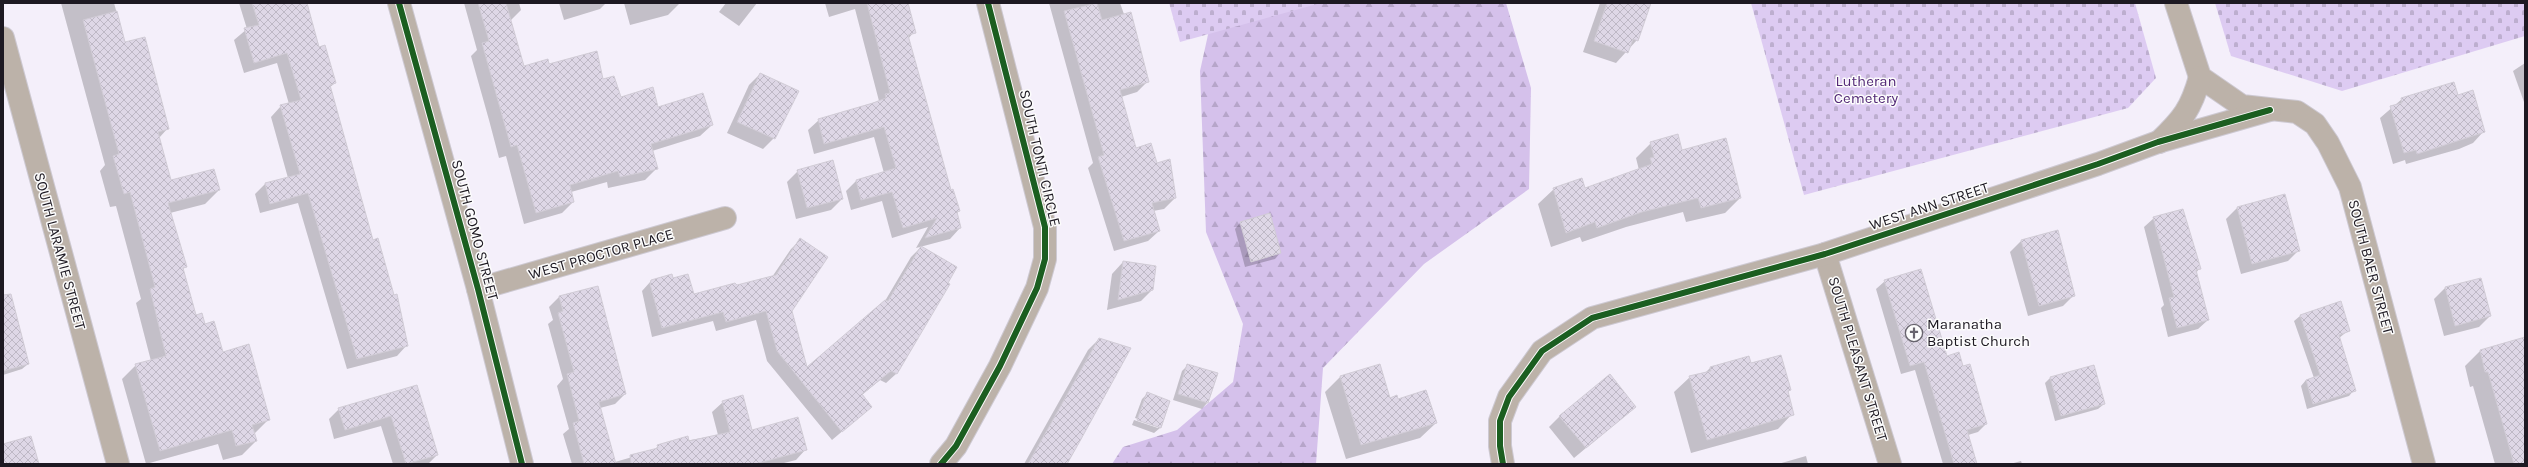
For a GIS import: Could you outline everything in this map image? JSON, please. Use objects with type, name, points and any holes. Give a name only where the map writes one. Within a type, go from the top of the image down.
[{"type":"street","name":"SOUTH GOMO STREET","points":[[399,3],[478,289],[522,464]]},
{"type":"street","name":"SOUTH TONTI CIRCLE","points":[[941,464],[956,446],[1000,366],[1038,288],[1045,259],[1046,227],[988,3]]},
{"type":"street","points":[[2158,142],[2176,126],[2193,102],[2200,77],[2176,3]]},
{"type":"street","name":"SOUTH LARAMIE STREET","points":[[3,38],[12,106],[118,464]]},
{"type":"street","points":[[2200,77],[2242,106],[2270,110]]},
{"type":"street","name":"WEST ANN STREET","points":[[1503,464],[1500,446],[1500,420],[1509,397],[1542,350],[1592,318],[1825,254],[2098,164],[2158,142],[2270,110]]},
{"type":"street","name":"SOUTH BAER STREET","points":[[2270,110],[2297,112],[2315,124],[2328,143],[2350,187],[2424,464]]},
{"type":"street","name":"WEST PROCTOR PLACE","points":[[478,289],[725,218]]},
{"type":"street","name":"SOUTH PLEASANT STREET","points":[[1825,254],[1890,464]]},
{"type":"green space","points":[[1169,3],[1321,3],[1180,42]]},
{"type":"green space","points":[[1215,3],[1506,3],[1531,88],[1529,189],[1424,264],[1323,368],[1316,464],[1112,464],[1123,447],[1177,430],[1233,382],[1243,324],[1206,232],[1200,71]]},
{"type":"green space","name":"Lutheran Cemetery","points":[[1751,3],[2135,3],[2156,78],[2128,108],[1804,195]]},
{"type":"green space","points":[[2215,3],[2525,3],[2525,36],[2342,91],[2231,56]]},
{"type":"building","points":[[252,3],[307,3],[319,47],[325,45],[336,83],[330,85],[373,240],[378,238],[394,295],[397,294],[408,346],[357,359],[308,193],[270,204],[265,183],[300,174],[280,105],[301,100],[287,53],[254,63],[244,28],[259,25]]},
{"type":"building","points":[[478,3],[506,3],[524,66],[548,59],[549,64],[597,51],[603,79],[614,76],[621,97],[653,87],[658,107],[703,93],[713,125],[651,144],[658,169],[620,177],[618,171],[570,185],[574,202],[536,213],[517,145],[511,147],[482,43],[489,41]]},
{"type":"building","points":[[867,3],[908,3],[916,33],[908,35],[951,190],[953,189],[960,211],[957,212],[961,228],[925,238],[937,218],[903,228],[892,192],[861,200],[856,180],[896,168],[884,127],[824,144],[818,119],[873,103],[886,98],[885,94],[890,93]]},
{"type":"building","points":[[1097,3],[1102,20],[1131,12],[1149,82],[1120,90],[1136,148],[1151,143],[1157,163],[1170,159],[1176,198],[1152,203],[1160,231],[1124,241],[1098,157],[1104,155],[1064,11]]},
{"type":"building","points":[[1607,3],[1651,3],[1638,41],[1633,39],[1628,53],[1594,41]]},
{"type":"building","points":[[117,11],[125,42],[145,37],[169,129],[158,132],[171,180],[214,169],[220,190],[168,203],[187,267],[183,268],[196,315],[202,313],[205,324],[214,321],[223,352],[249,344],[270,420],[252,425],[257,441],[236,446],[232,430],[160,451],[135,364],[166,356],[150,289],[155,287],[130,192],[124,194],[113,156],[119,154],[83,20]]},
{"type":"building","points":[[760,73],[799,91],[775,139],[737,122]]},
{"type":"building","points":[[2454,82],[2458,95],[2473,90],[2485,132],[2417,154],[2416,150],[2404,153],[2390,106],[2402,103],[2401,98]]},
{"type":"building","points":[[1678,134],[1682,150],[1726,138],[1741,198],[1701,208],[1698,198],[1642,212],[1597,228],[1595,222],[1566,233],[1553,188],[1582,178],[1585,188],[1652,164],[1650,158],[1654,157],[1650,142]]},
{"type":"building","points":[[833,160],[843,199],[807,208],[797,170]]},
{"type":"building","points":[[2285,194],[2300,251],[2252,264],[2237,207]]},
{"type":"building","points":[[2183,209],[2201,269],[2196,270],[2209,320],[2177,328],[2169,298],[2174,297],[2153,217]]},
{"type":"building","points":[[1270,213],[1281,253],[1251,262],[1240,222]]},
{"type":"building","points":[[2058,230],[2075,296],[2039,306],[2021,240]]},
{"type":"building","points":[[800,238],[828,257],[792,311],[807,367],[885,300],[888,301],[921,246],[957,267],[948,283],[950,284],[897,374],[891,371],[862,394],[872,407],[842,432],[777,351],[766,311],[726,322],[723,312],[662,328],[650,284],[651,280],[672,274],[673,278],[688,274],[694,294],[735,283],[737,285],[776,275]]},
{"type":"building","points":[[1123,261],[1156,266],[1153,290],[1118,300]]},
{"type":"building","points":[[1921,269],[1947,356],[1959,352],[1963,366],[1970,364],[1987,424],[1967,430],[1977,464],[1954,464],[1924,362],[1910,366],[1884,280]]},
{"type":"building","points":[[2481,278],[2491,316],[2455,326],[2445,287]]},
{"type":"building","points":[[598,286],[626,394],[599,402],[616,464],[584,464],[573,423],[579,421],[567,374],[574,372],[558,313],[563,311],[559,296]]},
{"type":"building","points":[[11,294],[29,364],[3,371],[3,295]]},
{"type":"building","points":[[2341,301],[2350,331],[2339,335],[2356,391],[2313,404],[2306,380],[2320,375],[2300,315]]},
{"type":"building","points":[[2525,337],[2525,464],[2514,464],[2488,372],[2485,372],[2480,350]]},
{"type":"building","points":[[1099,338],[1131,348],[1080,441],[1067,464],[1028,464]]},
{"type":"building","points":[[1781,355],[1791,390],[1788,391],[1794,415],[1707,440],[1689,376],[1711,371],[1710,367],[1749,356],[1751,363]]},
{"type":"building","points":[[1187,364],[1218,373],[1208,403],[1178,394]]},
{"type":"building","points":[[1380,364],[1390,398],[1397,395],[1398,399],[1426,390],[1437,423],[1361,445],[1340,376]]},
{"type":"building","points":[[2094,365],[2105,404],[2061,416],[2050,377]]},
{"type":"building","points":[[1610,374],[1636,407],[1586,448],[1559,416]]},
{"type":"building","points":[[417,385],[438,455],[406,464],[391,416],[345,430],[338,408]]},
{"type":"building","points":[[1147,392],[1170,401],[1161,428],[1137,420]]},
{"type":"building","points":[[743,395],[752,430],[798,417],[807,450],[755,464],[631,464],[630,455],[658,448],[657,445],[688,436],[689,441],[730,432],[722,401]]},
{"type":"building","points":[[31,436],[39,464],[3,464],[3,444]]},
{"type":"cycle path","points":[[399,3],[478,289],[522,464]]},
{"type":"cycle path","points":[[941,464],[956,446],[1000,366],[1037,288],[1045,259],[1045,227],[988,3]]},
{"type":"cycle path","points":[[1503,464],[1500,446],[1500,421],[1509,397],[1542,351],[1592,318],[1825,254],[2098,164],[2158,142],[2270,110]]},
{"type":"place","name":"Maranatha Baptist Church","points":[[1914,333]]}]
